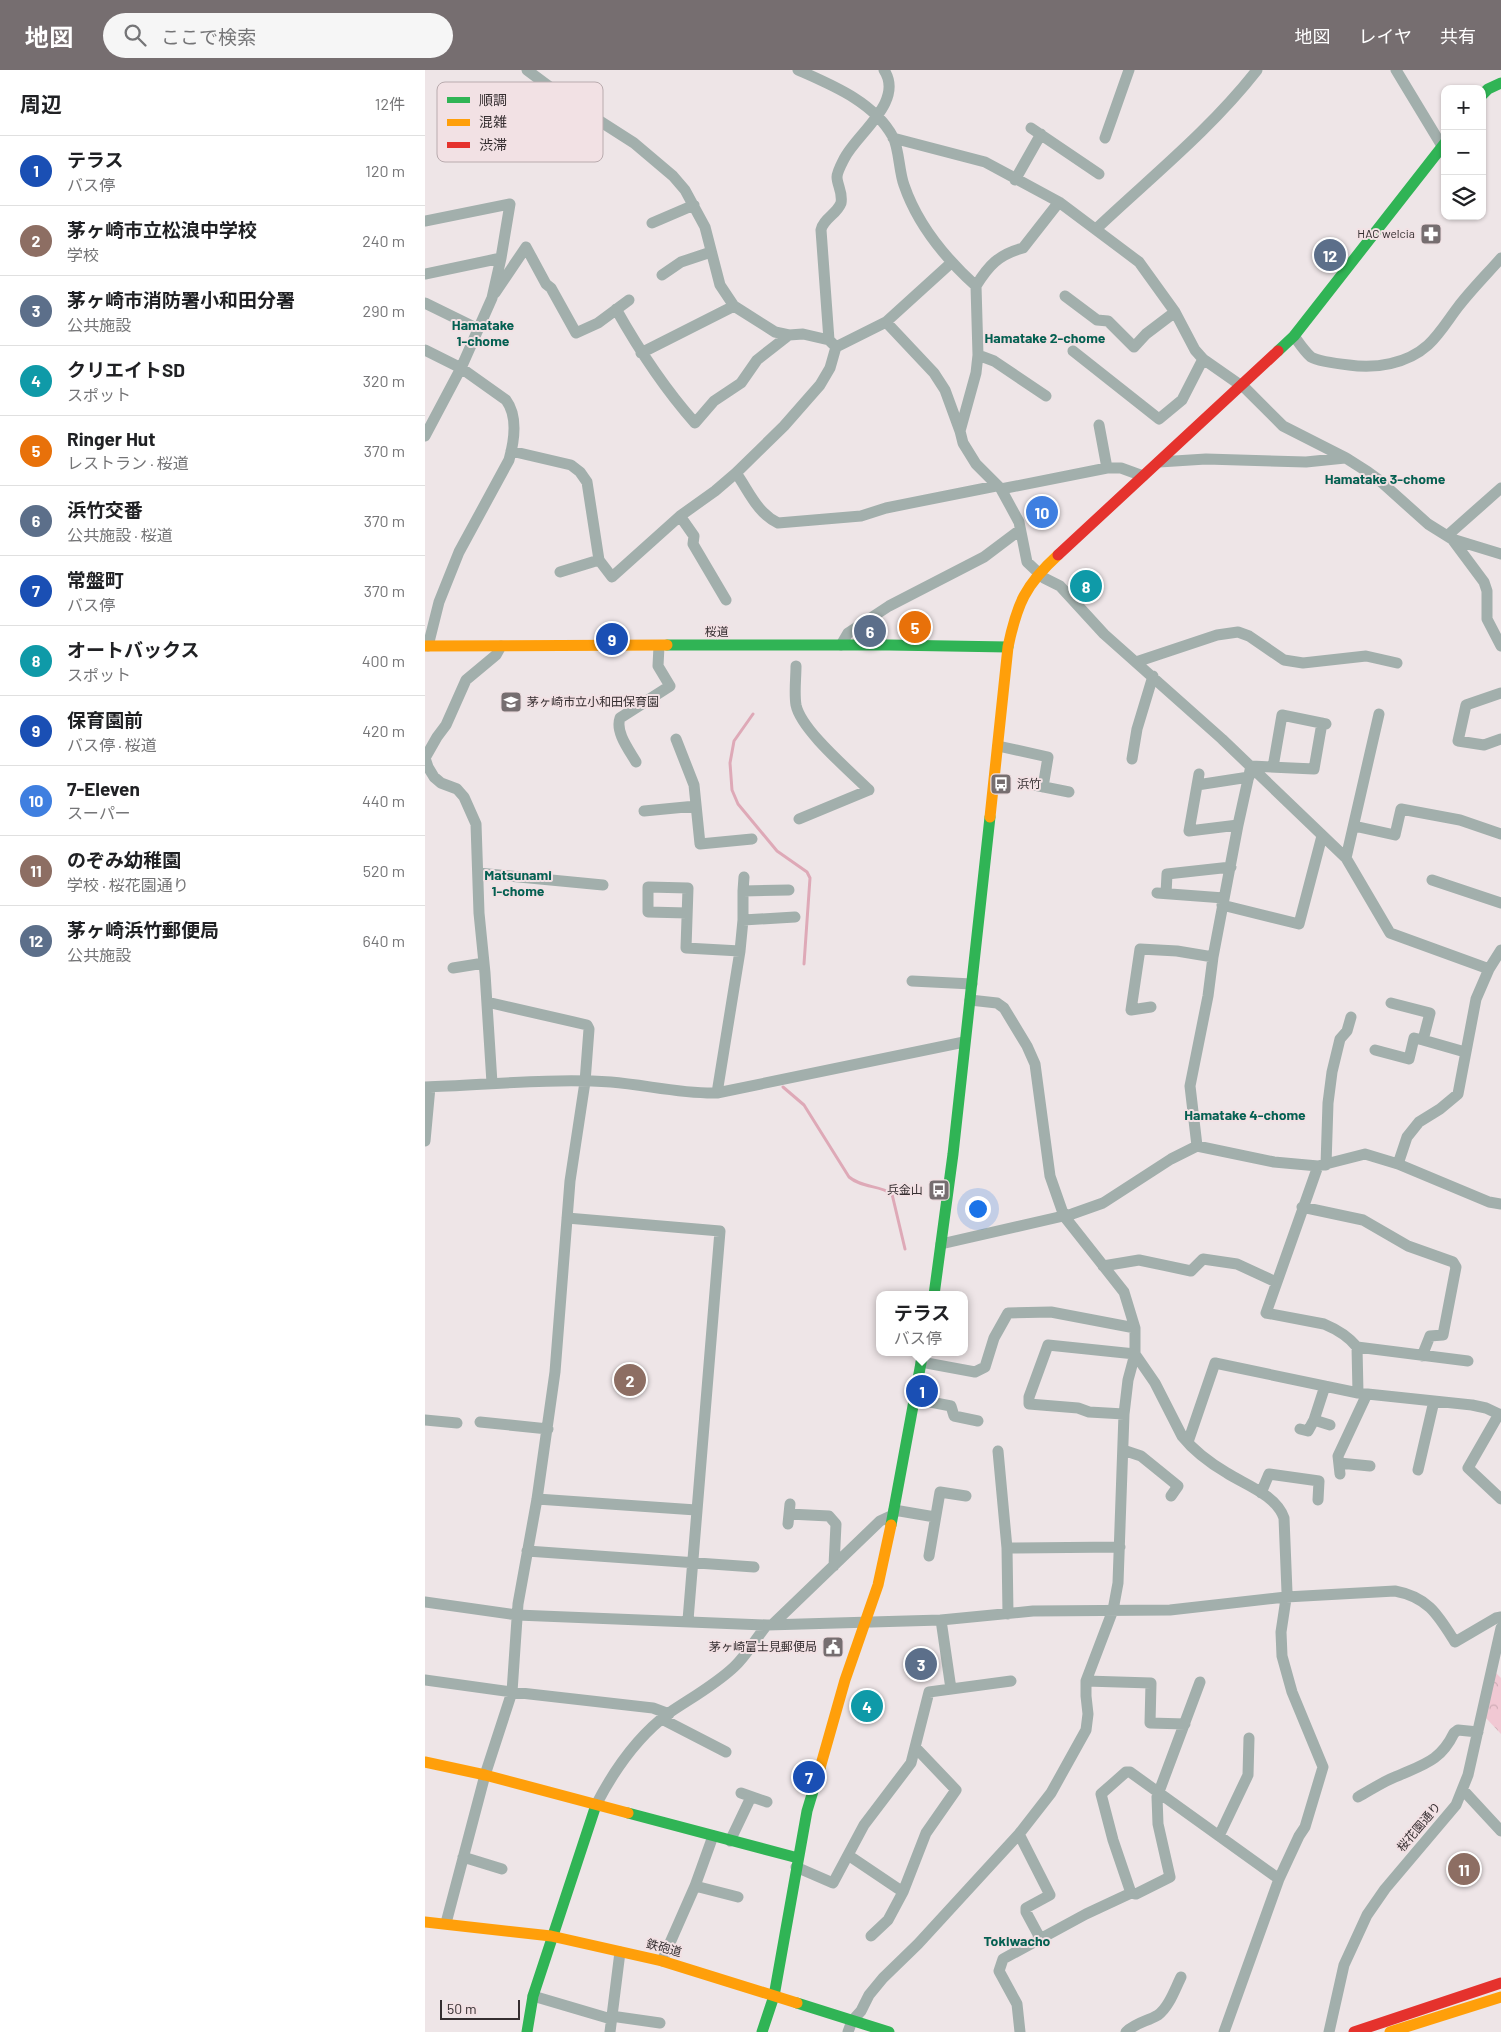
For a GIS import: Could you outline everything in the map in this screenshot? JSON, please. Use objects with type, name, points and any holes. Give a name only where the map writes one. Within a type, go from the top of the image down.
[{"type":"street","points":[[527,70],[543,82]]},
{"type":"street","points":[[799,70],[851,95],[877,118],[893,138],[904,186],[911,203],[939,248],[951,263],[976,286]]},
{"type":"street","points":[[511,452],[571,465],[580,472],[587,482],[599,560],[612,577],[679,516],[715,491],[736,473],[784,426],[818,388],[830,368],[832,344],[822,226],[837,210],[841,202],[837,177],[845,157],[877,118],[888,93],[888,82],[884,70]]},
{"type":"street","points":[[1105,138],[1129,70]]},
{"type":"street","points":[[1096,229],[1211,124],[1257,70]]},
{"type":"street","points":[[1396,70],[1441,140]]},
{"type":"street","points":[[1486,91],[1501,83]]},
{"type":"street","points":[[603,124],[634,144],[673,176],[685,190],[705,227],[720,284],[734,306],[775,332],[789,335],[803,334],[832,344],[886,322],[951,263]]},
{"type":"street","points":[[1015,180],[1036,131],[1099,174]]},
{"type":"street","points":[[893,138],[985,162],[1015,180],[1059,202],[1139,262],[1175,312],[1191,345],[1203,359],[1241,386],[1283,426],[1346,458],[1379,480],[1429,524],[1450,537],[1501,554]]},
{"type":"street","points":[[935,1291],[953,1154],[1008,646],[1013,620],[1019,604],[1037,573],[1294,336],[1441,149]]},
{"type":"street","points":[[961,430],[976,373],[978,355],[976,286],[988,266],[1014,250],[1023,248],[1059,202]]},
{"type":"street","points":[[425,221],[510,204],[501,258],[491,298],[461,368],[425,436]]},
{"type":"street","points":[[652,223],[694,205]]},
{"type":"street","points":[[491,298],[526,247],[576,333],[598,323],[629,300]]},
{"type":"street","points":[[662,275],[681,262],[711,252]]},
{"type":"street","points":[[425,274],[501,258]]},
{"type":"street","points":[[1294,336],[1312,357],[1344,364],[1375,366],[1400,361],[1416,354],[1428,345],[1501,258]]},
{"type":"street","points":[[1065,296],[1094,324],[1108,321],[1134,347],[1146,334],[1175,312]]},
{"type":"street","points":[[425,303],[478,329]]},
{"type":"street","points":[[641,353],[734,306]]},
{"type":"street","points":[[616,309],[641,353],[675,401],[695,423],[714,401],[741,383],[757,360],[789,335]]},
{"type":"street","points":[[886,322],[934,373],[945,390],[961,430],[963,443],[976,464],[998,487],[1019,522],[1025,559],[1037,573],[1060,586],[1104,634],[1153,676],[1250,771],[1347,858],[1390,933],[1489,969]]},
{"type":"street","points":[[425,350],[461,368],[506,400],[513,416],[509,460],[459,552],[439,602],[427,646]]},
{"type":"street","points":[[1073,351],[1159,418],[1182,400],[1203,359]]},
{"type":"street","points":[[978,355],[994,361],[1046,396]]},
{"type":"street","points":[[425,408],[436,414]]},
{"type":"street","points":[[1099,425],[1107,468]]},
{"type":"street","points":[[1159,462],[1206,459],[1306,462],[1346,458]]},
{"type":"street","points":[[736,473],[760,510],[767,518],[777,523],[861,516],[886,508],[1107,468],[1121,468],[1143,476]]},
{"type":"street","points":[[1450,537],[1501,488]]},
{"type":"street","points":[[679,516],[694,536],[693,544],[726,600]]},
{"type":"street","points":[[841,645],[848,633],[889,606],[985,556],[1021,530]]},
{"type":"street","points":[[1450,537],[1484,582],[1487,591],[1487,619],[1501,646]]},
{"type":"street","points":[[560,572],[599,560]]},
{"type":"street","points":[[1136,662],[1217,634],[1238,632],[1249,636],[1284,660],[1303,663],[1366,656],[1397,662]]},
{"type":"street","name":"桜道","points":[[427,646],[1008,646]]},
{"type":"street","points":[[491,1083],[487,1002],[479,913],[476,824],[470,808],[457,789],[441,783],[434,777],[425,758],[446,725],[466,680],[497,655],[501,646]]},
{"type":"street","points":[[636,762],[624,742],[618,724],[620,718],[670,686],[658,666],[659,646]]},
{"type":"street","points":[[796,666],[796,705],[801,716],[818,739],[869,790],[799,818]]},
{"type":"street","points":[[1132,758],[1137,729],[1153,676]]},
{"type":"street","points":[[1501,693],[1466,705],[1458,741],[1484,745],[1501,739]]},
{"type":"street","points":[[1347,858],[1379,714]]},
{"type":"street","points":[[1238,825],[1189,831],[1198,779],[1273,767],[1314,769],[1324,723],[1282,715],[1273,767]]},
{"type":"street","points":[[676,739],[693,785],[700,844],[752,840]]},
{"type":"street","points":[[998,746],[1048,757],[1039,786],[1069,792]]},
{"type":"street","points":[[1197,1146],[1190,1086],[1208,996],[1223,902],[1250,771]]},
{"type":"street","points":[[644,811],[696,806]]},
{"type":"street","points":[[1354,826],[1395,835],[1401,809],[1460,820],[1501,834]]},
{"type":"street","points":[[1231,867],[1167,874],[1162,894],[1223,902],[1299,924],[1323,836]]},
{"type":"street","points":[[477,873],[603,885]]},
{"type":"street","points":[[717,1093],[740,951],[744,877]]},
{"type":"street","points":[[1436,884],[1501,903]]},
{"type":"street","points":[[743,891],[789,890]]},
{"type":"street","points":[[687,913],[686,954],[740,951]]},
{"type":"street","points":[[743,920],[795,917]]},
{"type":"street","points":[[1151,1007],[1131,1010],[1140,949],[1177,951],[1213,957]]},
{"type":"street","points":[[1398,1164],[1407,1138],[1419,1122],[1440,1109],[1457,1094],[1476,999],[1489,969],[1501,950]]},
{"type":"street","points":[[453,968],[484,963]]},
{"type":"street","points":[[912,981],[972,984]]},
{"type":"street","points":[[848,2032],[869,1995],[883,1978],[918,1944],[1019,1834],[1051,1793],[1086,1730],[1088,1714],[1087,1681],[1113,1610],[1118,1583],[1124,1414],[1128,1380],[1135,1354],[1135,1328],[1124,1292],[1064,1216],[1050,1176],[1035,1064],[1027,1046],[1004,1008],[997,1003],[970,1000]]},
{"type":"street","points":[[446,1924],[485,1775],[513,1692],[517,1615],[548,1429],[555,1372],[570,1181],[585,1082],[589,1029],[587,1025],[487,1002]]},
{"type":"street","points":[[1391,1003],[1430,1013],[1423,1040]]},
{"type":"street","points":[[1351,1017],[1347,1031],[1340,1039],[1332,1072],[1322,1166],[1302,1207],[1266,1313],[1332,1327],[1357,1347],[1469,1361]]},
{"type":"street","points":[[1375,1050],[1409,1059],[1414,1038],[1465,1052]]},
{"type":"street","points":[[425,1141],[427,1087],[491,1083],[611,1082],[697,1094],[717,1093],[964,1042]]},
{"type":"street","points":[[941,1244],[1064,1216],[1103,1203],[1171,1159],[1197,1146],[1274,1162],[1322,1166],[1365,1154],[1398,1164],[1489,1202],[1501,1204]]},
{"type":"street","points":[[1302,1207],[1363,1220],[1408,1246],[1453,1262],[1456,1267],[1443,1335],[1430,1336],[1422,1356]]},
{"type":"street","points":[[567,1218],[720,1232],[691,1563],[688,1620]]},
{"type":"street","points":[[1103,1266],[1139,1260],[1191,1270],[1203,1260],[1237,1264],[1276,1282]]},
{"type":"street","points":[[762,2032],[774,1996],[797,1863],[810,1803],[845,1680],[878,1586],[922,1357],[975,1372],[985,1367],[994,1338],[1008,1313],[1051,1312],[1135,1328]]},
{"type":"street","points":[[1124,1414],[1089,1412],[1078,1408],[1029,1404],[1029,1397],[1047,1344],[1135,1354],[1155,1383],[1182,1436],[1187,1442],[1219,1468],[1261,1493],[1281,1510],[1284,1518],[1286,1597],[1281,1632],[1282,1656],[1292,1692],[1323,1767],[1305,1827],[1279,1879],[1224,2032]]},
{"type":"street","points":[[1357,1347],[1362,1393],[1338,1456],[1339,1468],[1370,1466]]},
{"type":"street","points":[[1187,1442],[1215,1363],[1362,1393],[1479,1406],[1500,1414],[1468,1468],[1501,1499]]},
{"type":"street","points":[[1300,1429],[1308,1431],[1314,1420],[1325,1386]]},
{"type":"street","points":[[915,1399],[951,1406],[954,1416],[978,1421]]},
{"type":"street","points":[[1418,1470],[1434,1401]]},
{"type":"street","points":[[425,1420],[457,1423]]},
{"type":"street","points":[[1314,1420],[1330,1425]]},
{"type":"street","points":[[480,1422],[548,1429]]},
{"type":"street","points":[[1123,1450],[1141,1456],[1178,1486],[1171,1496]]},
{"type":"street","points":[[999,1451],[1007,1548],[1007,1614]]},
{"type":"street","points":[[1261,1493],[1269,1474],[1319,1481],[1318,1500]]},
{"type":"street","points":[[929,1556],[940,1492],[966,1496]]},
{"type":"street","points":[[537,1499],[696,1510]]},
{"type":"street","points":[[527,2032],[533,1996],[551,1936],[596,1805],[633,1748],[665,1716],[721,1678],[735,1666],[770,1624],[834,1566],[879,1521],[893,1512],[935,1517]]},
{"type":"street","points":[[789,1514],[829,1516],[836,1524],[834,1566]]},
{"type":"street","points":[[1007,1548],[1120,1546]]},
{"type":"street","points":[[527,1552],[754,1567]]},
{"type":"street","points":[[425,1602],[517,1615],[770,1624],[864,1623],[874,1621],[941,1620],[1033,1611],[1170,1610],[1286,1597],[1377,1590],[1408,1593],[1425,1601],[1439,1617],[1455,1642],[1496,1618],[1501,1617]]},
{"type":"street","points":[[941,1620],[951,1689]]},
{"type":"street","name":"桜花園通り","points":[[1329,2032],[1344,1965],[1367,1915],[1385,1889],[1456,1805],[1463,1790],[1501,1628]]},
{"type":"street","points":[[1493,1663],[1501,1672]]},
{"type":"street","points":[[425,1680],[653,1708],[726,1752]]},
{"type":"street","points":[[425,1762],[485,1775],[713,1836],[797,1863],[833,1883],[864,1825],[911,1763],[929,1692],[1011,1681]]},
{"type":"street","points":[[1087,1681],[1151,1683],[1149,1723],[1185,1724]]},
{"type":"street","points":[[1021,2032],[1017,2004],[999,1971],[1003,1959],[1040,1938],[1131,1893],[1136,1894],[1170,1877],[1158,1824],[1157,1798],[1200,1682]]},
{"type":"street","points":[[1358,1797],[1399,1775],[1429,1764],[1448,1745],[1454,1732],[1459,1730],[1478,1732]]},
{"type":"street","points":[[1219,1836],[1248,1775],[1249,1738]]},
{"type":"street","points":[[871,1936],[889,1920],[903,1892],[926,1833],[956,1790],[915,1747]]},
{"type":"street","points":[[1131,1893],[1113,1840],[1101,1794],[1126,1772],[1130,1772],[1158,1794],[1279,1879]]},
{"type":"street","points":[[1463,1790],[1501,1831]]},
{"type":"street","points":[[729,1841],[746,1795],[767,1802]]},
{"type":"street","points":[[1019,1834],[1050,1895],[1026,1908],[1026,1912],[1040,1938]]},
{"type":"street","points":[[662,1961],[695,1886],[713,1836]]},
{"type":"street","points":[[848,1855],[903,1892]]},
{"type":"street","points":[[463,1857],[503,1869]]},
{"type":"street","points":[[695,1886],[738,1897]]},
{"type":"street","name":"鉄砲道","points":[[425,1922],[551,1936],[662,1961],[889,2032]]},
{"type":"street","points":[[610,2032],[620,1952]]},
{"type":"street","points":[[1126,2032],[1134,2024],[1158,2014],[1166,2006],[1181,1977]]},
{"type":"street","points":[[1354,2032],[1501,1983]]},
{"type":"street","points":[[533,1996],[611,2017],[660,2024]]},
{"type":"street","points":[[1390,2032],[1501,1996]]},
{"type":"green space","points":[[1494,1671],[1501,1678],[1501,1734],[1485,1717]]},
{"type":"waterway","points":[[753,714],[734,741],[730,763],[732,790],[738,804],[777,851],[807,872],[810,878],[804,964]]},
{"type":"waterway","points":[[783,1087],[804,1105],[849,1177],[859,1183],[882,1189],[892,1194],[905,1249]]},
{"type":"traffic: fast","points":[[1486,91],[1501,83]]},
{"type":"traffic: fast","points":[[1278,351],[1294,336],[1441,148]]},
{"type":"traffic: fast","points":[[667,645],[1008,647]]},
{"type":"traffic: fast","points":[[935,1291],[953,1154],[990,817]]},
{"type":"traffic: fast","points":[[891,1525],[922,1356]]},
{"type":"traffic: fast","points":[[762,2032],[774,1996],[807,1811],[820,1768]]},
{"type":"traffic: fast","points":[[527,2032],[533,1996],[596,1805]]},
{"type":"traffic: fast","points":[[628,1813],[798,1858]]},
{"type":"traffic: fast","points":[[797,2003],[889,2032]]},
{"type":"traffic: slow","points":[[990,817],[1011,632],[1019,607],[1030,586],[1058,555]]},
{"type":"traffic: slow","points":[[425,646],[667,645]]},
{"type":"traffic: slow","points":[[820,1768],[845,1680],[878,1585],[891,1525]]},
{"type":"traffic: slow","points":[[425,1762],[485,1775],[628,1813]]},
{"type":"traffic: slow","points":[[425,1922],[551,1936],[662,1961],[797,2003]]},
{"type":"traffic: slow","points":[[1390,2032],[1501,1997]]},
{"type":"traffic: jam","points":[[1058,555],[1278,351]]},
{"type":"traffic: jam","points":[[1354,2032],[1501,1983]]},
{"type":"place","name":"HAC welcia","points":[[1431,234]]},
{"type":"place","name":"茅ヶ崎浜竹郵便局","points":[[1330,255]]},
{"type":"place","name":"7-Eleven","points":[[1042,512]]},
{"type":"place","name":"オートバックス","points":[[1086,586]]},
{"type":"place","name":"Ringer Hut","points":[[915,627]]},
{"type":"place","name":"浜竹交番","points":[[870,631]]},
{"type":"place","name":"保育園前","points":[[612,639]]},
{"type":"place","name":"茅ヶ崎市立小和田保育園","points":[[511,702]]},
{"type":"place","name":"浜竹","points":[[1001,784]]},
{"type":"place","name":"兵金山","points":[[939,1190]]},
{"type":"place","name":"茅ヶ崎市立松浪中学校","points":[[630,1380]]},
{"type":"place","name":"テラス","points":[[922,1391]]},
{"type":"place","name":"茅ヶ崎富士見郵便局","points":[[833,1647]]},
{"type":"place","name":"茅ヶ崎市消防署小和田分署","points":[[921,1664]]},
{"type":"place","name":"クリエイトSD","points":[[867,1706]]},
{"type":"place","name":"常盤町","points":[[809,1777]]},
{"type":"place","name":"のぞみ幼稚園","points":[[1464,1869]]},
{"type":"district","name":"Hamatake 1-chome","points":[[483,334]]},
{"type":"district","name":"Hamatake 2-chome","points":[[1045,338]]},
{"type":"district","name":"Hamatake 3-chome","points":[[1385,479]]},
{"type":"district","name":"Matsunami 1-chome","points":[[518,884]]},
{"type":"district","name":"Hamatake 4-chome","points":[[1245,1115]]},
{"type":"district","name":"Tokiwacho","points":[[1017,1941]]}]
